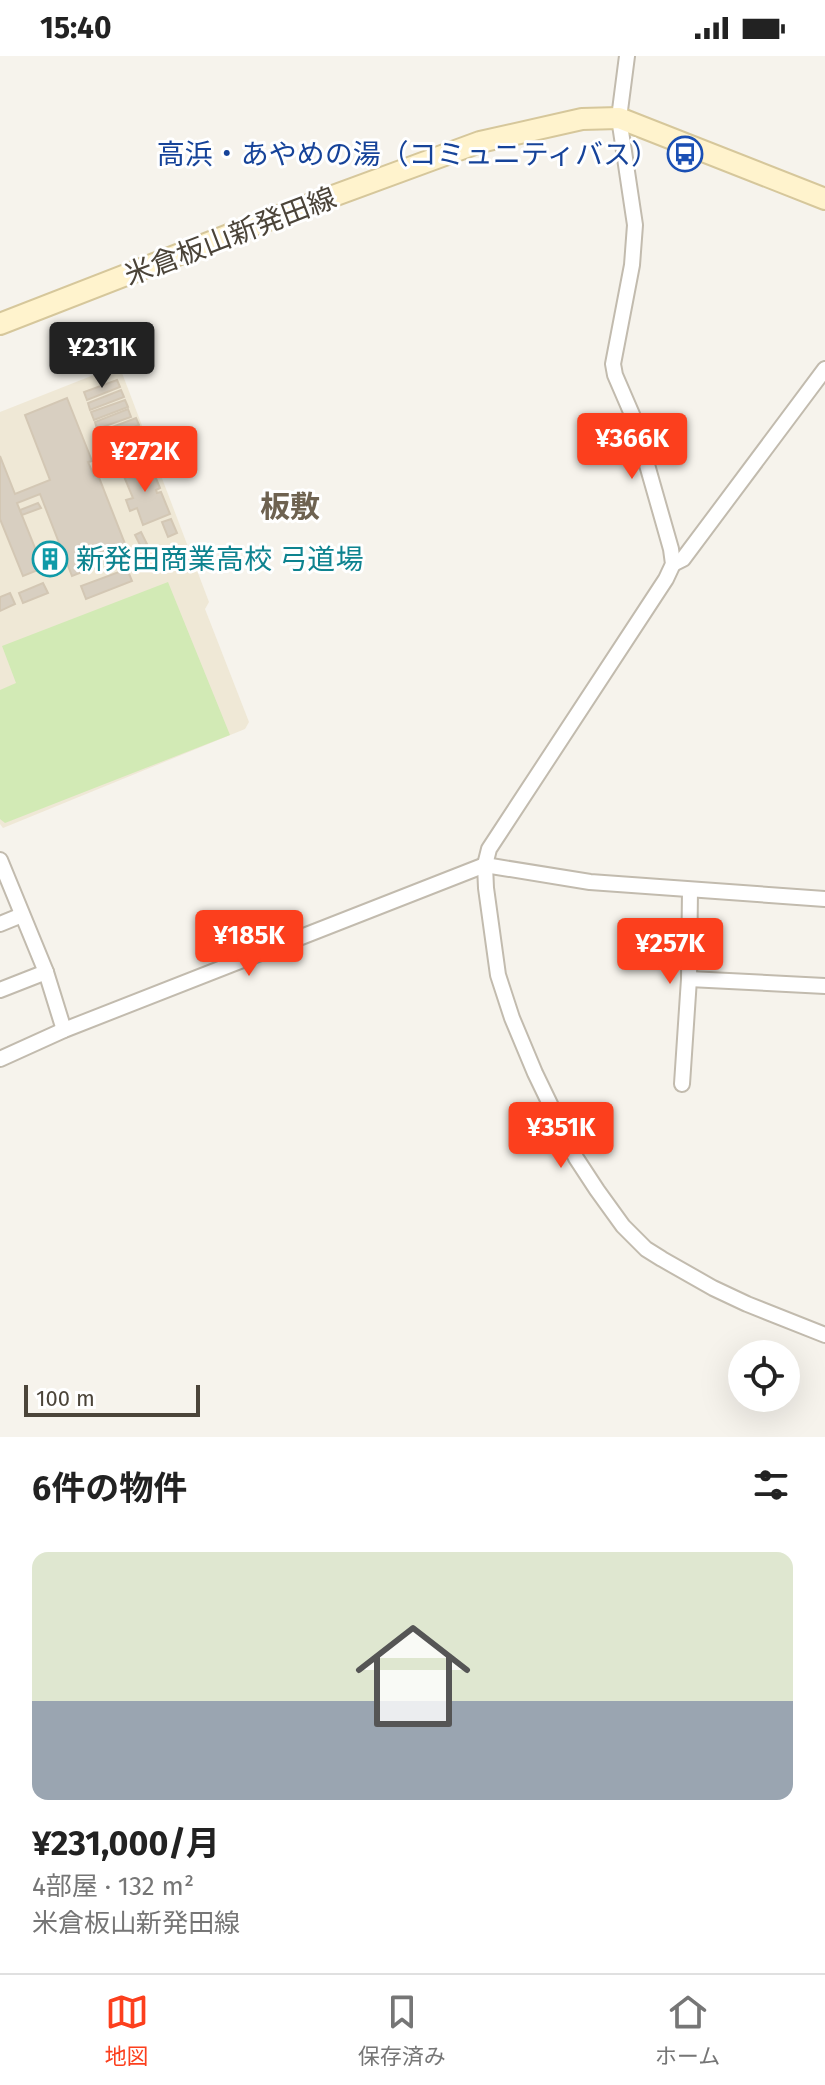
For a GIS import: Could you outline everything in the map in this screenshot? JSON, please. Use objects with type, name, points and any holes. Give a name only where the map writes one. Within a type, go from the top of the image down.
[{"type":"main road","name":"米倉板山新発田線","points":[[0,324],[480,142],[582,119],[619,118],[825,199]]},
{"type":"street","points":[[627,56],[619,118],[635,225],[632,265],[613,364],[638,431],[673,564],[489,849],[485,865],[498,975],[512,1018],[558,1122],[576,1158],[623,1226],[646,1249],[724,1294],[825,1335]]},
{"type":"street","points":[[673,564],[683,559],[825,369]]},
{"type":"street","points":[[0,860],[46,972],[64,1030]]},
{"type":"street","points":[[0,1059],[64,1030],[485,865],[590,882],[825,899]]},
{"type":"street","points":[[682,1084],[689,979],[690,890]]},
{"type":"street","points":[[0,924],[22,915]]},
{"type":"street","points":[[0,990],[46,972]]},
{"type":"street","points":[[689,979],[825,986]]},
{"type":"shaded area","points":[[119,365],[209,602],[205,609],[249,722],[245,729],[3,828],[0,824],[0,412]]},
{"type":"green space","points":[[168,582],[230,735],[5,823],[0,819],[0,690],[16,683],[2,646]]},
{"type":"building","points":[[117,380],[120,387],[87,400],[84,392]]},
{"type":"building","points":[[121,390],[124,397],[90,410],[88,403]]},
{"type":"building","points":[[67,398],[92,461],[88,462],[94,476],[98,475],[129,554],[72,576],[40,494],[17,503],[43,568],[23,576],[0,519],[0,456],[15,494],[50,480],[25,415]]},
{"type":"building","points":[[125,400],[128,407],[94,420],[91,412]]},
{"type":"building","points":[[128,409],[131,417],[97,429],[95,422]]},
{"type":"building","points":[[136,418],[139,425],[102,439],[99,432]]},
{"type":"building","points":[[140,428],[143,436],[107,450],[103,443]]},
{"type":"building","points":[[138,442],[143,452],[128,458],[124,448]]},
{"type":"building","points":[[140,461],[143,469],[151,466],[160,488],[156,490],[157,493],[161,492],[170,514],[143,525],[137,508],[130,511],[126,500],[133,498],[123,474],[130,471],[128,466]]},
{"type":"building","points":[[38,503],[41,508],[22,515],[20,510]]},
{"type":"building","points":[[171,519],[177,533],[168,537],[162,522]]},
{"type":"building","points":[[141,532],[147,544],[141,547],[135,535]]},
{"type":"building","points":[[176,545],[185,549],[182,559],[169,555]]},
{"type":"building","name":"新発田商業高校 弓道場","points":[[58,550],[62,561],[43,568],[38,557]]},
{"type":"building","points":[[127,569],[132,581],[86,599],[81,586]]},
{"type":"building","points":[[43,583],[48,593],[23,603],[19,593]]},
{"type":"building","points":[[10,593],[15,604],[0,611],[0,597]]},
{"type":"place","name":"高浜・あやめの湯（コミュニティバス）","points":[[685,154]]},
{"type":"place","name":"新発田商業高校 弓道場","points":[[50,559]]},
{"type":"district","name":"板敷","points":[[290,507]]}]
